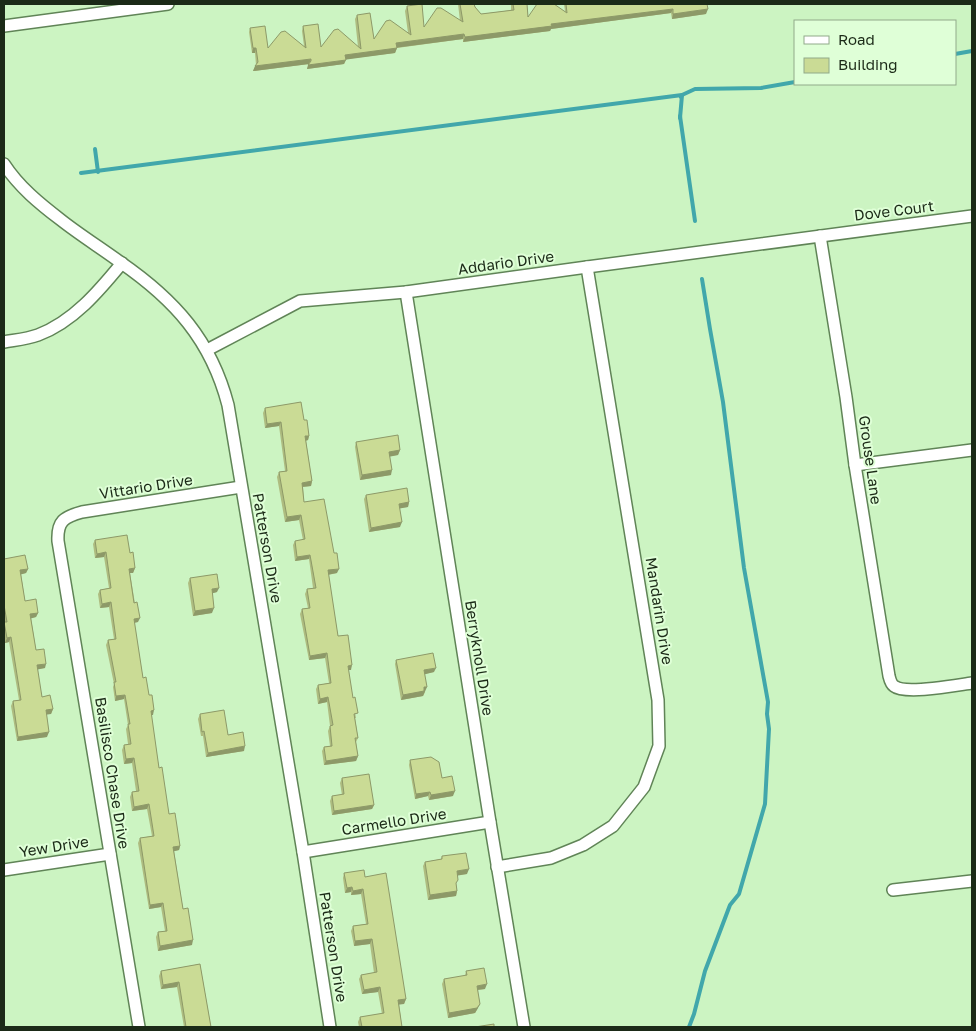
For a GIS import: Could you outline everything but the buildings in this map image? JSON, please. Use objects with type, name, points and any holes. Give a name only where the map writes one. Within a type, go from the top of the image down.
[{"type":"street","points":[[4,26],[168,4]]},
{"type":"street","name":"Patterson Drive","points":[[4,164],[18,183],[42,205],[76,232],[122,263],[169,301],[190,324],[207,350],[223,388],[228,405],[330,1027]]},
{"type":"street","name":"Dove Court","points":[[820,236],[972,216]]},
{"type":"street","name":"Addario Drive","points":[[207,350],[300,301],[406,292],[820,236]]},
{"type":"street","name":"Grouse Lane","points":[[820,236],[886,666],[891,682],[901,690],[972,683]]},
{"type":"street","points":[[4,342],[38,334],[57,326],[90,299],[122,263]]},
{"type":"street","name":"Mandarin Drive","points":[[497,867],[551,858],[584,845],[612,826],[644,787],[659,746],[658,700],[588,267]]},
{"type":"street","name":"Berryknoll Drive","points":[[406,292],[524,1027]]},
{"type":"street","points":[[855,465],[972,450]]},
{"type":"street","name":"Vittario Drive","points":[[60,524],[68,516],[82,512],[241,487]]},
{"type":"street","name":"Basilisco Chase Drive","points":[[60,524],[58,541],[139,1027]]},
{"type":"street","name":"Carmello Drive","points":[[302,852],[490,822]]},
{"type":"street","name":"Yew Drive","points":[[4,870],[110,854]]},
{"type":"street","points":[[893,890],[972,881]]},
{"type":"waterway","points":[[956,54],[972,51]]},
{"type":"waterway","points":[[681,97],[695,89],[761,88],[794,82]]},
{"type":"waterway","points":[[81,173],[682,95],[680,118]]},
{"type":"waterway","points":[[680,116],[695,221]]},
{"type":"waterway","points":[[95,149],[98,172]]},
{"type":"waterway","points":[[689,1027],[705,971],[730,905],[739,894],[765,804],[769,729],[768,702],[744,568],[723,402],[702,279]]}]
